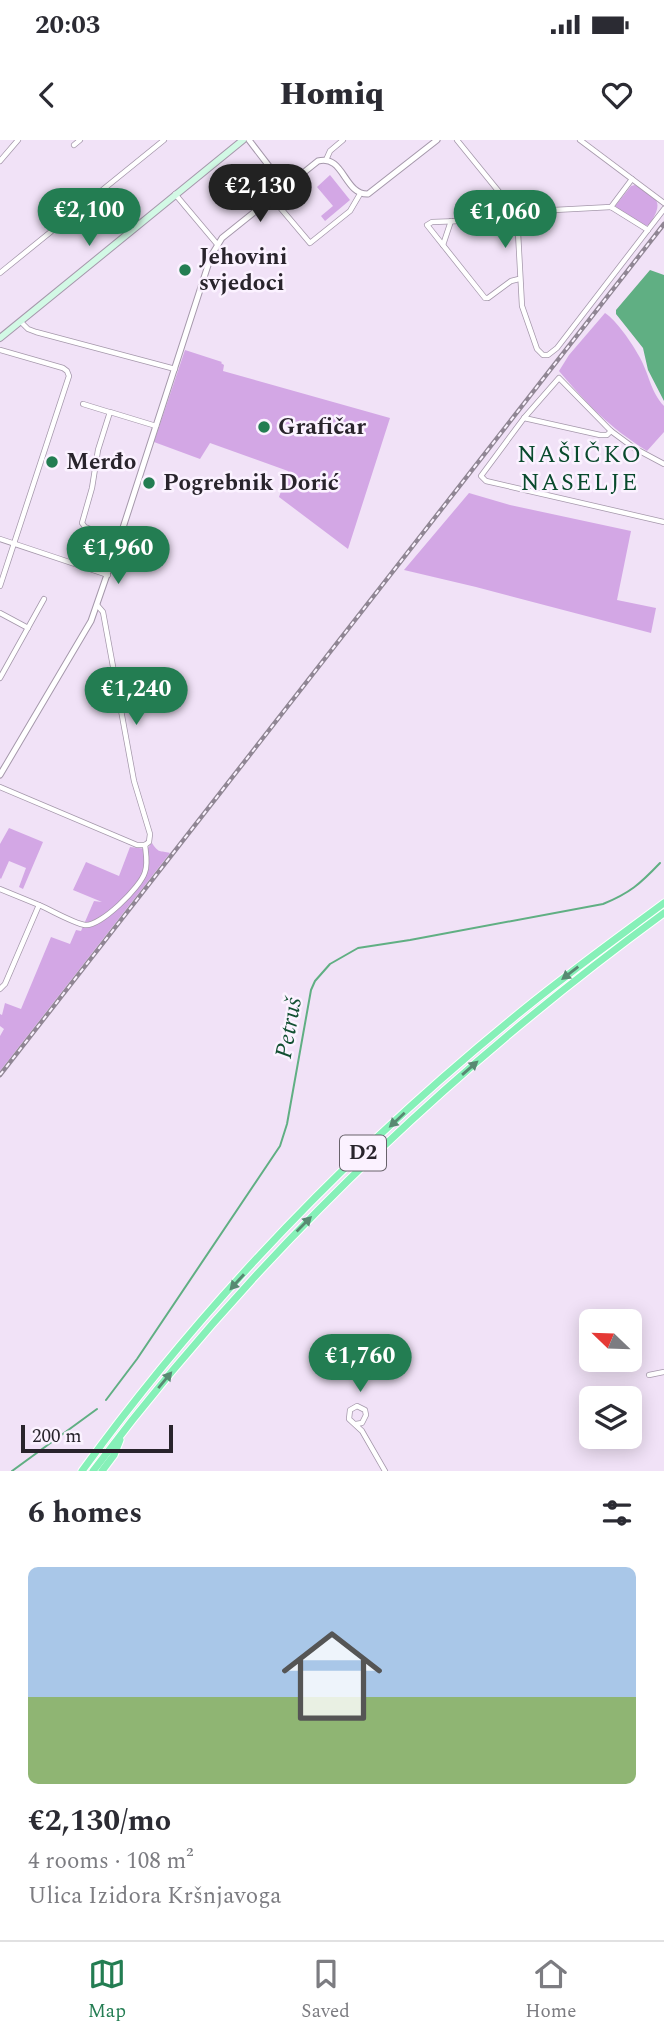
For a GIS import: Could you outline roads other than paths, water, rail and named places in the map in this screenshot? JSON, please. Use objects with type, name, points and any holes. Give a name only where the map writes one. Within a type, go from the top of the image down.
[{"type":"highway","name":"D2","points":[[82,1471],[185,1341],[259,1258],[332,1183],[418,1101],[511,1019],[664,903]]},
{"type":"highway","name":"D2","points":[[93,1471],[184,1357],[260,1271],[380,1149],[522,1023],[664,913]]},
{"type":"highway","points":[[102,1471],[114,1455],[123,1433]]},
{"type":"main road","points":[[3,336],[243,140]]},
{"type":"street","points":[[0,161],[18,140]]},
{"type":"street","points":[[74,145],[80,140]]},
{"type":"street","points":[[0,273],[164,140]]},
{"type":"street","points":[[249,140],[285,187]]},
{"type":"street","points":[[326,160],[330,151],[343,140]]},
{"type":"street","points":[[0,775],[88,628],[120,540],[216,244],[315,163],[326,160],[336,165],[355,191],[366,194],[437,140]]},
{"type":"street","points":[[457,140],[516,212],[519,279],[524,313],[537,349],[543,355],[548,355],[557,348],[664,209]]},
{"type":"street","points":[[580,140],[664,203]]},
{"type":"street","points":[[611,207],[632,179]]},
{"type":"street","points":[[175,194],[216,244]]},
{"type":"street","points":[[272,198],[310,243],[350,211],[360,194]]},
{"type":"street","points":[[511,206],[489,220],[428,224],[429,229],[485,298],[511,281],[519,279]]},
{"type":"street","points":[[516,212],[611,207],[648,230]]},
{"type":"street","points":[[443,246],[451,221]]},
{"type":"street","points":[[21,322],[36,332],[174,369]]},
{"type":"street","points":[[0,586],[68,380],[67,371],[63,368],[3,351],[3,336]]},
{"type":"street","points":[[664,464],[634,448],[611,431],[559,378],[482,472],[482,479],[664,522]]},
{"type":"street","points":[[83,404],[156,426]]},
{"type":"street","points":[[110,412],[98,450],[92,488],[82,523],[85,527],[120,540]]},
{"type":"street","points":[[524,418],[604,436],[611,431]]},
{"type":"street","points":[[0,539],[108,575]]},
{"type":"street","points":[[0,678],[44,599]]},
{"type":"street","points":[[0,787],[137,845],[149,842],[150,834],[132,770],[103,612],[97,605]]},
{"type":"street","points":[[0,613],[28,628]]},
{"type":"street","points":[[0,889],[85,925],[119,905],[142,878],[147,864],[145,845]]},
{"type":"street","points":[[0,989],[5,984],[40,905]]},
{"type":"street","points":[[649,1375],[664,1372]]},
{"type":"street","points":[[369,1444],[365,1410],[354,1406],[348,1416],[351,1422],[356,1424],[385,1471]]},
{"type":"street","points":[[356,1424],[365,1421]]},
{"type":"waterway","name":"Petruš","points":[[106,1400],[137,1359],[280,1146],[287,1124],[311,990],[330,964],[358,948],[603,904],[634,887],[660,863]]},
{"type":"waterway","name":"Petruš","points":[[12,1471],[97,1409]]},
{"type":"railway","points":[[0,1075],[664,224]]},
{"type":"place","name":"Jehovini svjedoci","points":[[185,270]]},
{"type":"place","name":"Grafičar","points":[[264,427]]},
{"type":"place","name":"Merđo","points":[[52,462]]},
{"type":"place","name":"Pogrebnik Dorić","points":[[149,483]]},
{"type":"district","name":"NAŠIČKO NASELJE","points":[[580,469]]}]
